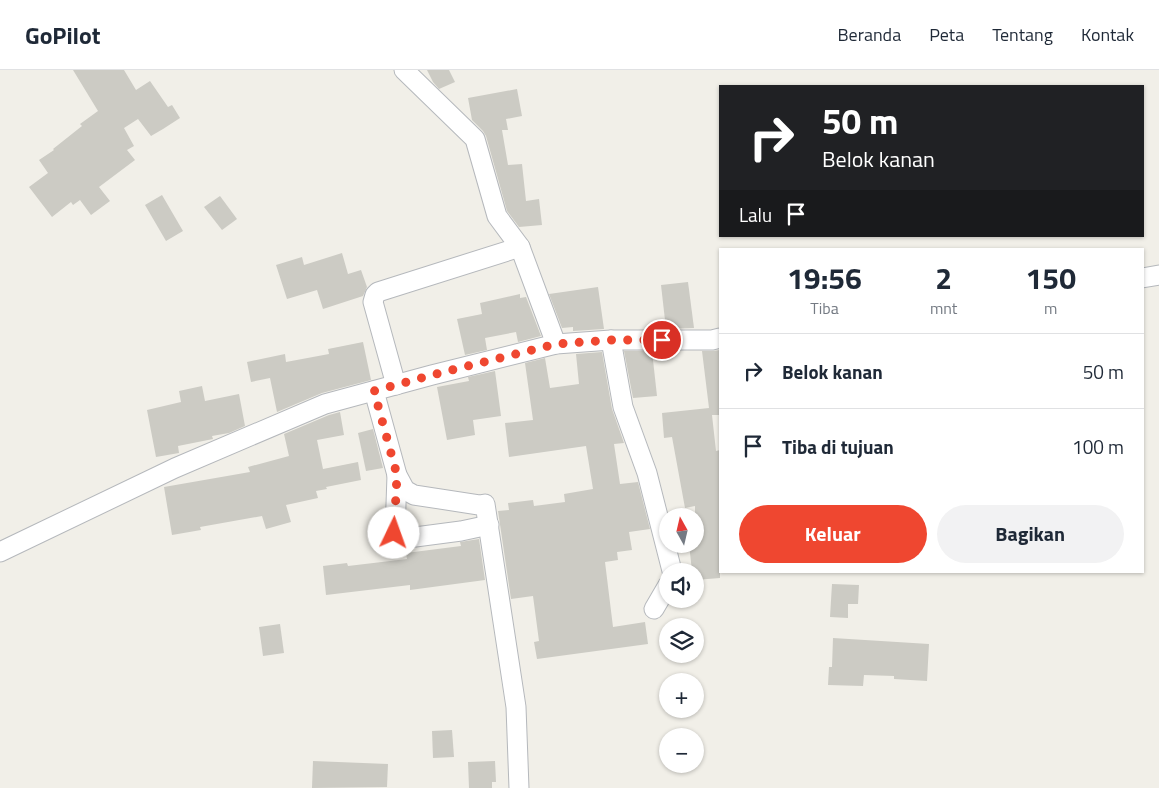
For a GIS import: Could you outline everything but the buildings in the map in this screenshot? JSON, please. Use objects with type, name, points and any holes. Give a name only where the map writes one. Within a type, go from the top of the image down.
[{"type":"street","points":[[404,70],[475,139],[497,216],[520,247],[556,344]]},
{"type":"street","points":[[396,385],[373,302],[375,295],[378,292],[520,247]]},
{"type":"street","points":[[1144,278],[1159,275]]},
{"type":"street","points":[[0,552],[175,468],[325,404],[556,344],[611,340],[712,340],[719,338]]},
{"type":"street","points":[[611,340],[623,407],[647,473],[670,563]]},
{"type":"street","points":[[374,391],[397,475],[405,490],[410,493],[479,505],[485,504],[516,706],[519,788]]},
{"type":"street","points":[[397,475],[394,533],[400,539],[461,531],[489,525]]},
{"type":"street","points":[[654,609],[659,601]]},
{"type":"route","points":[[394,533],[397,475],[374,391],[556,344],[611,340],[662,340]]}]
